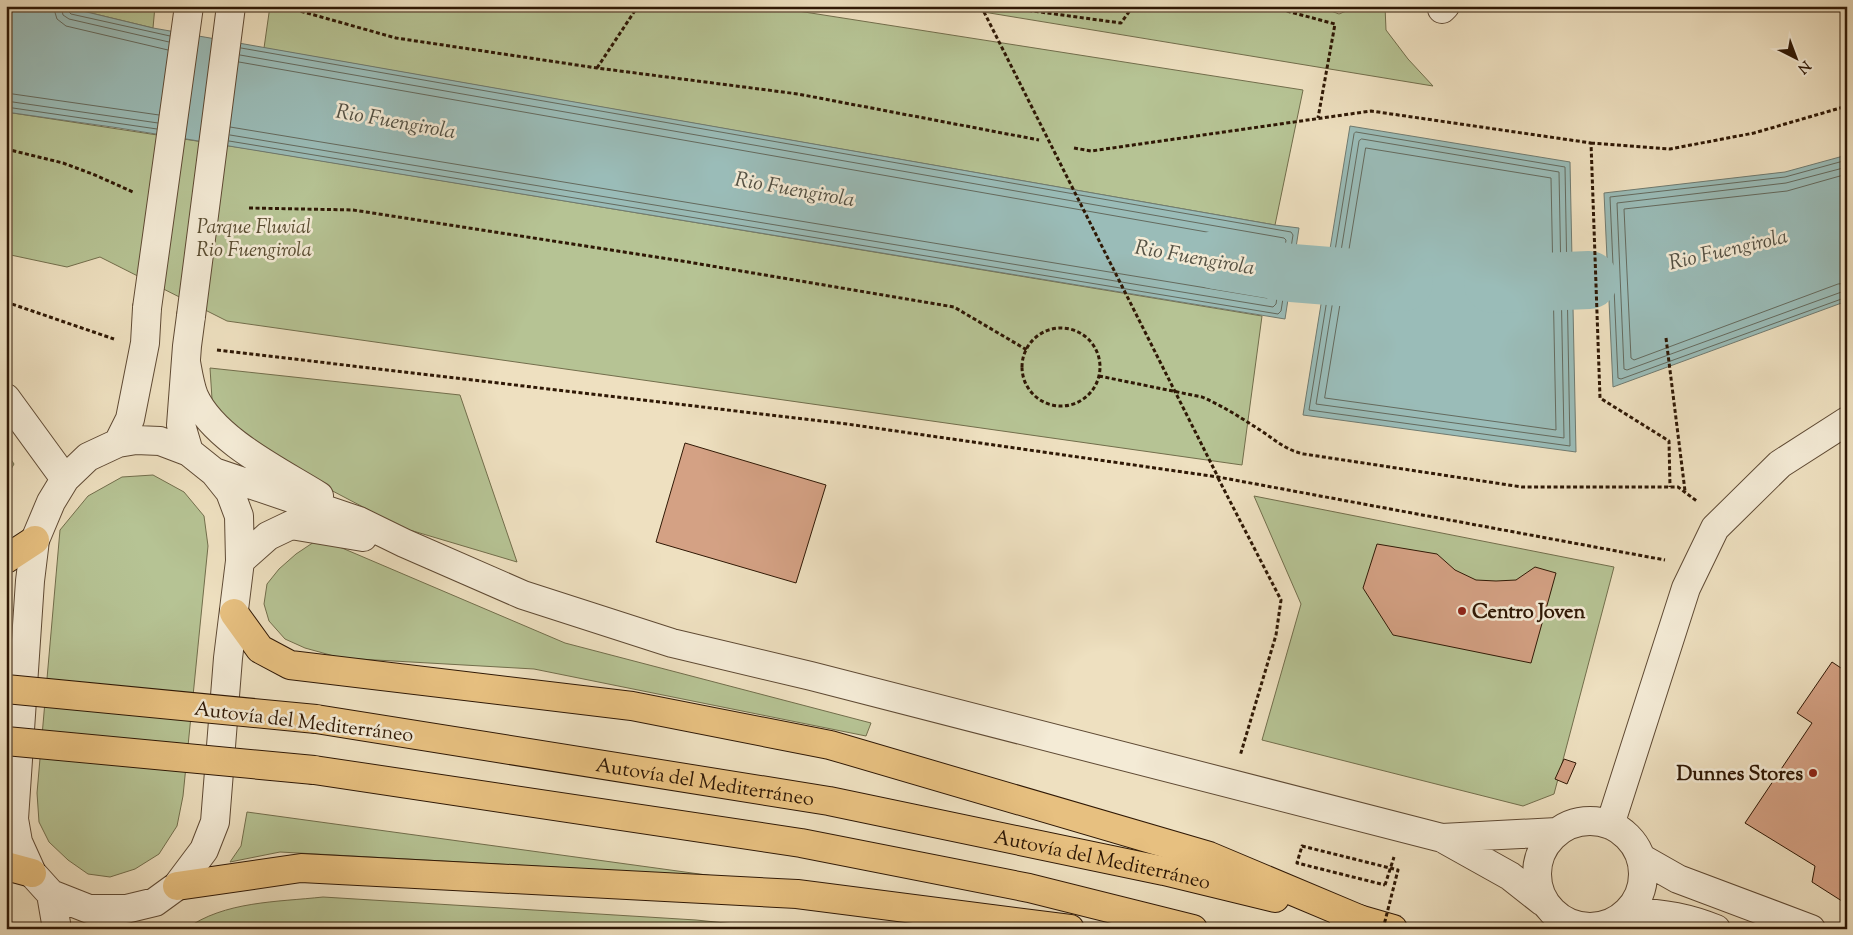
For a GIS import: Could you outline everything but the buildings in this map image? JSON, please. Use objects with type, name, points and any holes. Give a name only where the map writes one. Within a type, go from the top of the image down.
[{"type":"highway","points":[[6,559],[35,540]]},
{"type":"highway","points":[[234,613],[260,649],[290,665],[632,706],[830,745],[1210,856],[1371,924]]},
{"type":"highway","name":"Autovía del Mediterráneo","points":[[6,689],[316,719],[829,801],[1154,869],[1393,929]]},
{"type":"highway","points":[[6,741],[314,770],[800,843],[1029,888],[1193,929]]},
{"type":"highway","points":[[177,886],[301,868],[797,894],[1070,929]]},
{"type":"street","points":[[118,443],[130,418],[145,342],[147,308],[188,6]]},
{"type":"street","points":[[189,452],[181,425],[186,354],[231,6]]},
{"type":"street","points":[[186,354],[194,395],[206,416],[220,432],[359,521],[404,543],[523,595],[672,643],[821,678],[1442,838],[1510,876],[1543,902],[1553,914],[1566,923],[1581,928],[1597,928],[1612,923],[1628,913],[1638,897],[1643,880],[1641,858],[1635,845],[1620,830],[1597,820],[1570,825],[1557,832],[1546,844],[1537,864],[1538,888],[1543,902]]},
{"type":"street","points":[[6,398],[65,479]]},
{"type":"street","points":[[1610,825],[1686,588],[1715,528],[1780,464],[1847,421]]},
{"type":"street","points":[[132,929],[155,902],[177,886],[204,850],[215,822],[228,658],[240,560],[239,516],[230,492],[214,472],[189,452],[160,441],[136,440],[118,443],[88,457],[65,479],[51,502],[35,540],[30,581],[14,819],[18,842],[19,869],[51,894],[89,909],[126,909],[155,902]]},
{"type":"street","points":[[214,472],[359,521]]},
{"type":"street","points":[[240,560],[268,536],[291,525],[404,543]]},
{"type":"street","points":[[1442,838],[1557,832]]},
{"type":"street","points":[[1641,858],[1678,879],[1811,929]]},
{"type":"street","points":[[51,894],[57,929]]},
{"type":"street","points":[[1628,913],[1652,912],[1692,920],[1716,929]]},
{"type":"path","points":[[282,6],[396,38],[597,68],[798,94],[1039,140]]},
{"type":"path","points":[[597,68],[638,6]]},
{"type":"path","points":[[981,6],[1281,600],[1276,636],[1232,784]]},
{"type":"path","points":[[996,6],[1121,23],[1134,6]]},
{"type":"path","points":[[1268,6],[1335,24],[1318,118]]},
{"type":"path","points":[[1074,148],[1091,151],[1372,111],[1591,143],[1670,149],[1754,132],[1847,106]]},
{"type":"path","points":[[1591,143],[1600,398],[1669,441],[1670,487]]},
{"type":"path","points":[[6,149],[62,163],[95,174],[133,193]]},
{"type":"path","points":[[248,208],[353,210],[682,261],[954,307],[1027,350]]},
{"type":"path","points":[[6,302],[104,337],[124,342],[145,342]]},
{"type":"path","points":[[1065,328],[1078,332],[1088,339],[1096,350],[1100,363],[1099,376],[1094,388],[1086,397],[1075,403],[1063,406],[1051,405],[1035,396],[1024,381],[1022,368],[1027,350],[1039,335],[1051,330],[1065,328]]},
{"type":"path","points":[[1666,338],[1685,492]]},
{"type":"path","points":[[186,354],[847,424],[1218,477],[1696,566]]},
{"type":"path","points":[[1099,376],[1202,397],[1215,402],[1293,452],[1522,487],[1678,487],[1697,500],[1715,528]]},
{"type":"path","points":[[1371,924],[1398,870],[1302,846],[1297,863],[1385,885]]},
{"type":"green space","points":[[62,6],[155,6],[153,28]]},
{"type":"green space","points":[[270,6],[766,6],[1303,90],[1275,225],[264,48]]},
{"type":"green space","points":[[947,6],[1318,6],[1339,14],[1358,6],[1385,6],[1386,30],[1408,59],[1433,86]]},
{"type":"green space","name":"Parque Fluvial Rio Fuengirola","points":[[6,112],[256,150],[1262,316],[1242,465],[227,321],[100,257],[67,267],[6,254]]},
{"type":"green space","points":[[210,368],[460,395],[517,562],[403,528],[306,477],[247,439],[216,410],[212,399]]},
{"type":"green space","points":[[6,452],[14,464],[6,478]]},
{"type":"green space","points":[[153,475],[184,492],[204,516],[208,546],[183,796],[177,826],[159,854],[135,869],[110,877],[88,874],[68,860],[49,842],[39,822],[37,793],[60,530],[88,496],[122,477]]},
{"type":"green space","points":[[1254,496],[1614,567],[1554,794],[1523,806],[1262,740],[1301,604]]},
{"type":"green space","points":[[314,542],[335,545],[565,643],[871,723],[866,736],[534,669],[341,658],[305,648],[285,639],[269,621],[264,604],[267,584],[279,569]]},
{"type":"green space","points":[[247,812],[714,876],[280,852],[230,862],[241,846]]},
{"type":"green space","points":[[323,897],[696,920],[784,929],[186,929],[217,913],[234,908],[252,904]]},
{"type":"water","points":[[6,6],[62,6],[153,28],[1299,228],[1285,319],[119,128],[6,112]]},
{"type":"water","points":[[1350,126],[1570,162],[1576,452],[1303,415]]},
{"type":"water","points":[[1847,155],[1847,301],[1613,387],[1604,193],[1785,172]]},
{"type":"waterway","name":"Rio Fuengirola","points":[[1215,260],[1292,273],[1404,282]]},
{"type":"waterway","name":"Rio Fuengirola","points":[[1493,284],[1589,280]]},
{"type":"place","name":"Centro Joven","points":[[1462,611]]},
{"type":"place","name":"Dunnes Stores","points":[[1813,773]]}]
